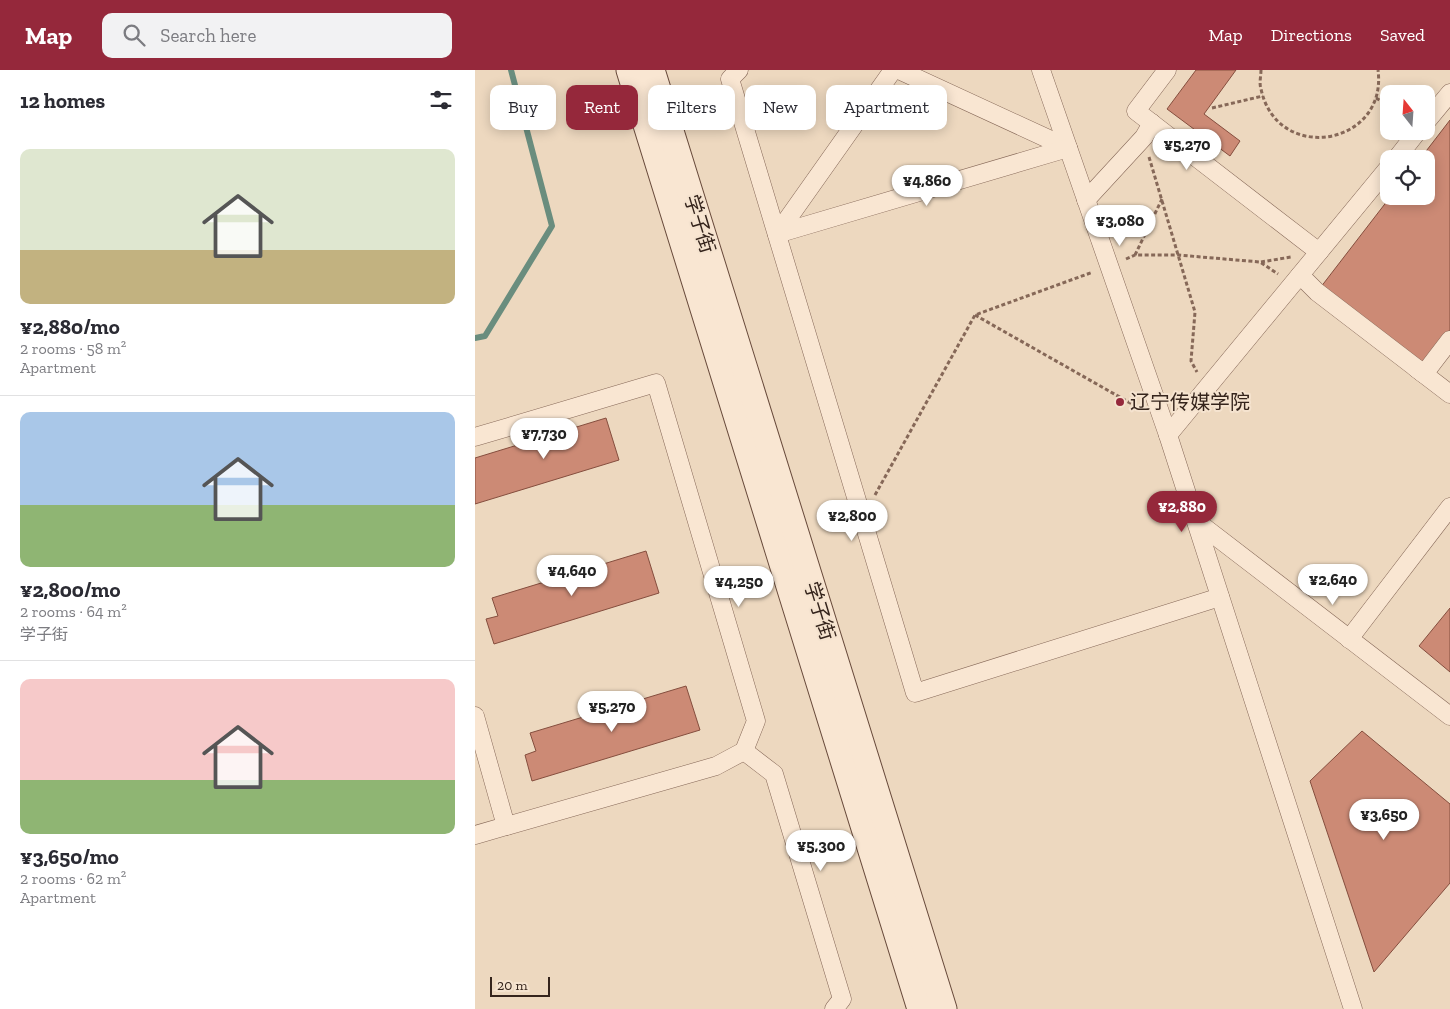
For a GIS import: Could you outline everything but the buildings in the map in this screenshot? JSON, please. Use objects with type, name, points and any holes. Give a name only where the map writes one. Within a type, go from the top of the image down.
[{"type":"street","name":"学子街","points":[[629,70],[920,1009]]},
{"type":"street","name":"学子街","points":[[652,70],[944,1009]]},
{"type":"street","points":[[739,70],[730,79],[915,693],[1220,597]]},
{"type":"street","points":[[777,234],[893,70]]},
{"type":"street","points":[[899,70],[1068,148]]},
{"type":"street","points":[[1041,70],[1166,428],[1353,1009]]},
{"type":"street","points":[[1167,70],[1136,111],[1148,130],[1319,252]]},
{"type":"street","points":[[1435,111],[1450,93]]},
{"type":"street","points":[[1087,200],[1148,130]]},
{"type":"street","points":[[1403,150],[1412,140]]},
{"type":"street","points":[[777,234],[1068,148]]},
{"type":"street","points":[[1166,428],[1206,389],[1380,178]]},
{"type":"street","points":[[1297,279],[1317,292],[1450,394]]},
{"type":"street","points":[[1416,368],[1424,374],[1450,340]]},
{"type":"street","points":[[475,437],[656,383],[756,721],[744,751],[716,766],[475,836]]},
{"type":"street","points":[[1349,639],[1450,507]]},
{"type":"street","points":[[1196,521],[1450,716]]},
{"type":"street","points":[[475,716],[506,826]]},
{"type":"street","points":[[744,751],[774,774],[842,999],[834,1009]]},
{"type":"path","points":[[1261,70],[1260,88],[1267,107],[1279,123],[1296,134],[1316,138],[1336,136],[1353,128],[1367,115],[1376,98],[1379,80],[1378,70]]},
{"type":"path","points":[[1212,108],[1263,96]]},
{"type":"path","points":[[1376,98],[1380,100]]},
{"type":"path","points":[[1148,130],[1162,199],[1195,312],[1191,361],[1206,389]]},
{"type":"path","points":[[1162,199],[1135,255],[1178,255],[1260,262],[1297,279]]},
{"type":"path","points":[[862,517],[975,315],[1109,266]]},
{"type":"path","points":[[975,315],[1166,428]]},
{"type":"waterway","points":[[475,338],[485,336],[552,226],[511,70]]},
{"type":"place","name":"辽宁传媒学院","points":[[1120,402]]}]
